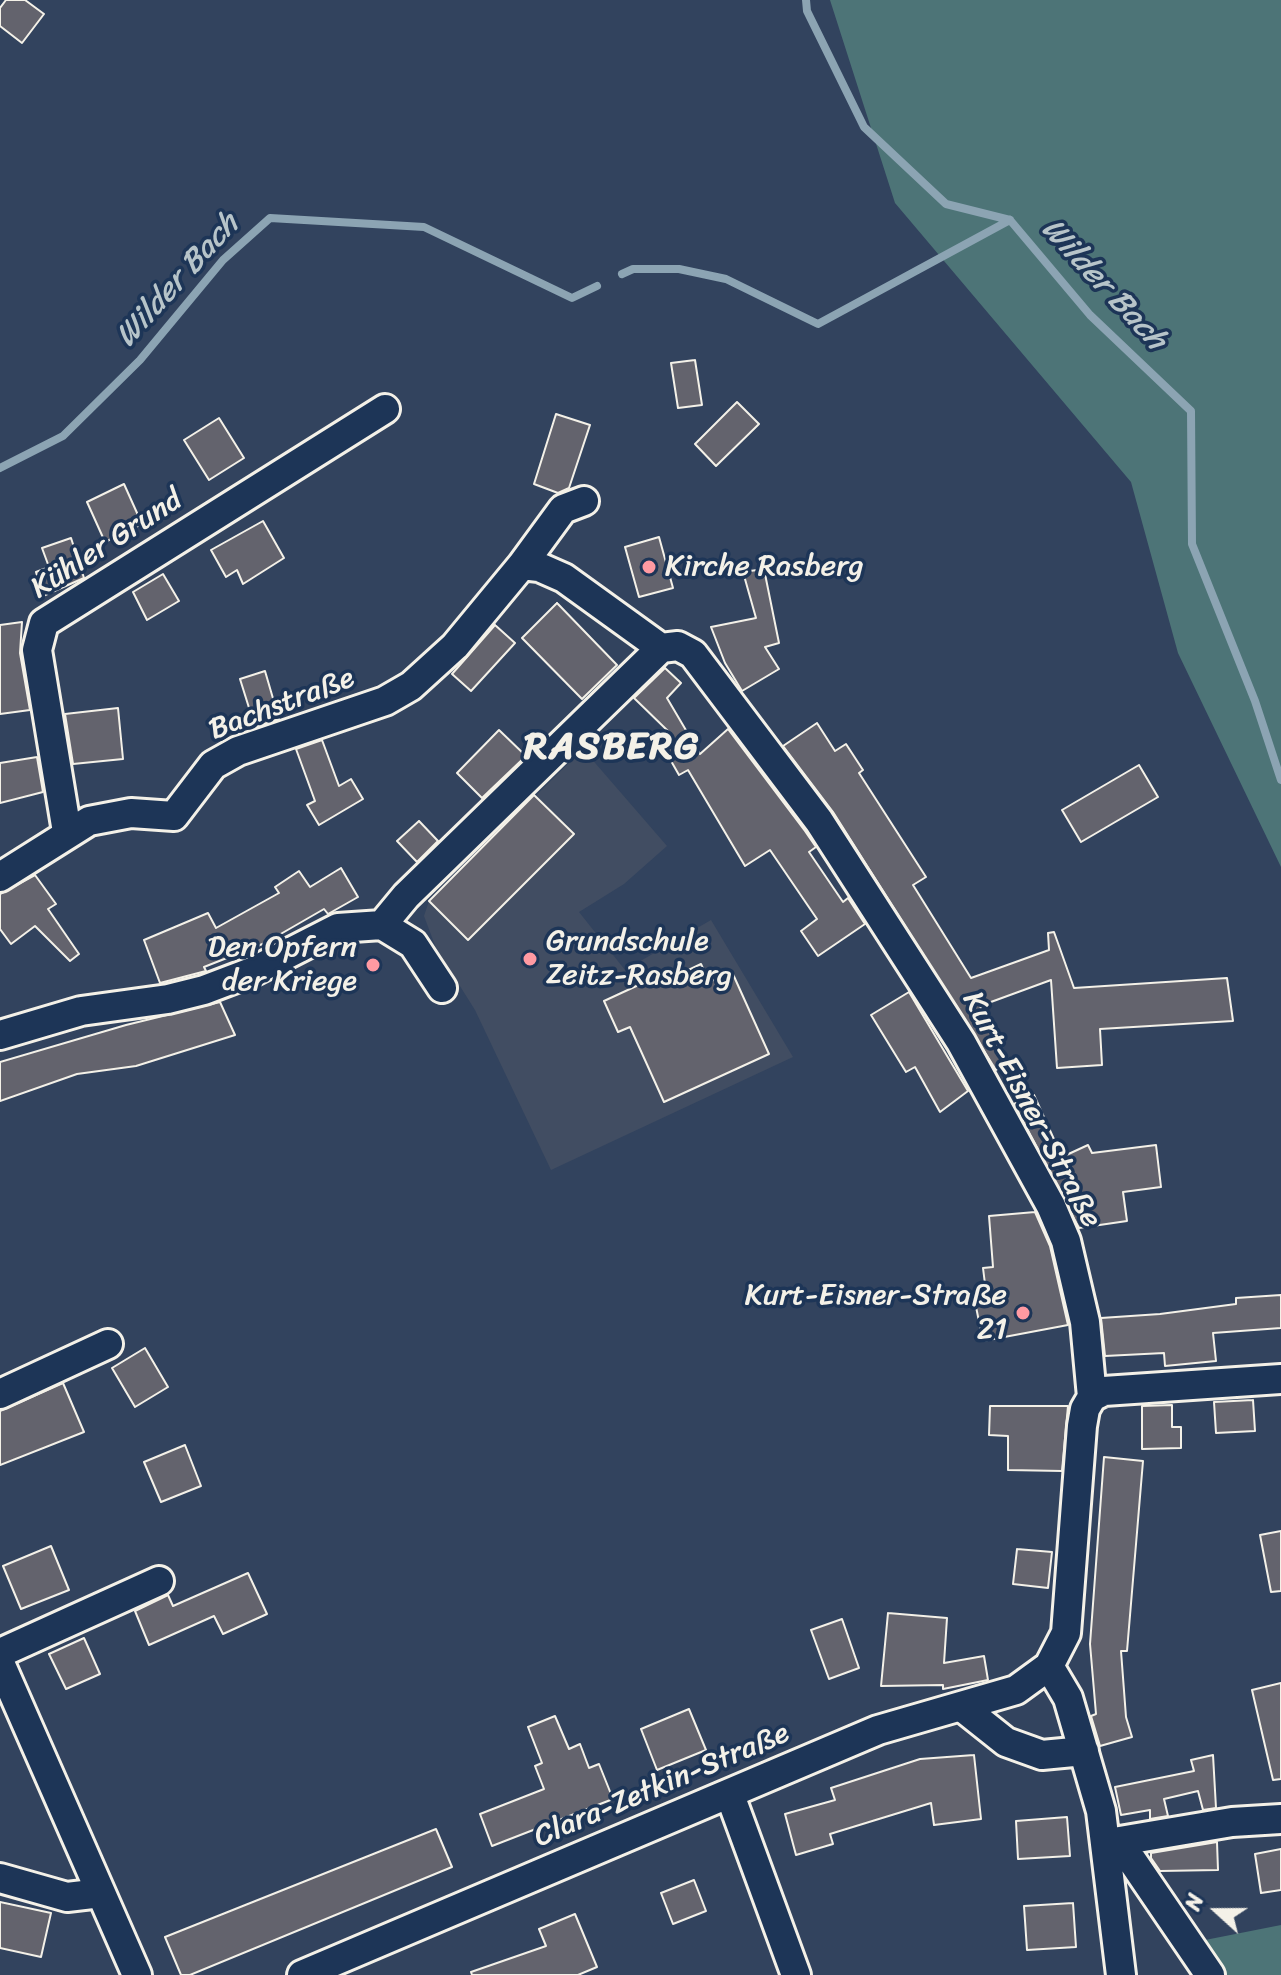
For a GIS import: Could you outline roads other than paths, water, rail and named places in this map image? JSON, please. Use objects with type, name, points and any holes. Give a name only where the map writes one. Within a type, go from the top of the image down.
[{"type":"street","name":"Kühler Grund","points":[[67,832],[37,650],[37,638],[44,623],[385,409]]},
{"type":"street","name":"Bachstraße","points":[[0,877],[67,832],[89,821],[131,813],[174,816],[213,765],[238,751],[385,701],[411,686],[455,646],[522,565],[563,509],[584,501]]},
{"type":"street","points":[[382,925],[406,896],[661,648],[564,578],[539,567],[522,565]]},
{"type":"street","name":"Kurt-Eisner-Straße","points":[[661,648],[678,646],[693,654],[819,821],[961,1042],[1051,1206],[1066,1241],[1085,1322],[1092,1397],[1085,1409],[1082,1426],[1069,1617],[1060,1648],[1049,1666]]},
{"type":"street","points":[[0,1035],[81,1011],[168,999],[204,990],[254,971],[338,928],[382,925],[413,944],[442,988]]},
{"type":"street","points":[[0,1394],[108,1344]]},
{"type":"street","points":[[1092,1397],[1104,1391],[1281,1379]]},
{"type":"street","points":[[0,1653],[159,1581]]},
{"type":"street","points":[[0,1663],[137,1975]]},
{"type":"street","points":[[1049,1666],[1068,1698],[1108,1843],[1121,1975]]},
{"type":"street","name":"Clara-Zetkin-Straße","points":[[302,1975],[878,1730],[1016,1690],[1035,1680],[1049,1666]]},
{"type":"street","points":[[962,1707],[1006,1742],[1042,1755],[1084,1751]]},
{"type":"street","points":[[730,1795],[796,1975]]},
{"type":"street","points":[[1108,1843],[1232,1822],[1281,1819]]},
{"type":"street","points":[[1108,1843],[1129,1856],[1210,1975]]},
{"type":"street","points":[[0,1878],[67,1897],[101,1893]]},
{"type":"waterway","points":[[806,0],[807,11],[864,127],[946,204],[1010,220]]},
{"type":"waterway","name":"Wilder Bach","points":[[0,468],[63,436],[140,360],[223,260],[270,218],[424,227],[572,298],[597,286]]},
{"type":"waterway","name":"Wilder Bach","points":[[1010,220],[1090,315],[1191,411],[1192,544],[1255,701],[1281,780]]},
{"type":"waterway","name":"Wilder Bach","points":[[622,274],[633,269],[679,269],[726,279],[818,324],[1010,220]]},
{"type":"place","name":"Kirche Rasberg","points":[[649,567]]},
{"type":"place","name":"Grundschule Zeitz-Rasberg","points":[[530,959]]},
{"type":"place","name":"Den Opfern der Kriege","points":[[373,965]]},
{"type":"place","name":"Kurt-Eisner-Straße 21","points":[[1023,1313]]},
{"type":"district","name":"RASBERG","points":[[612,748]]}]
